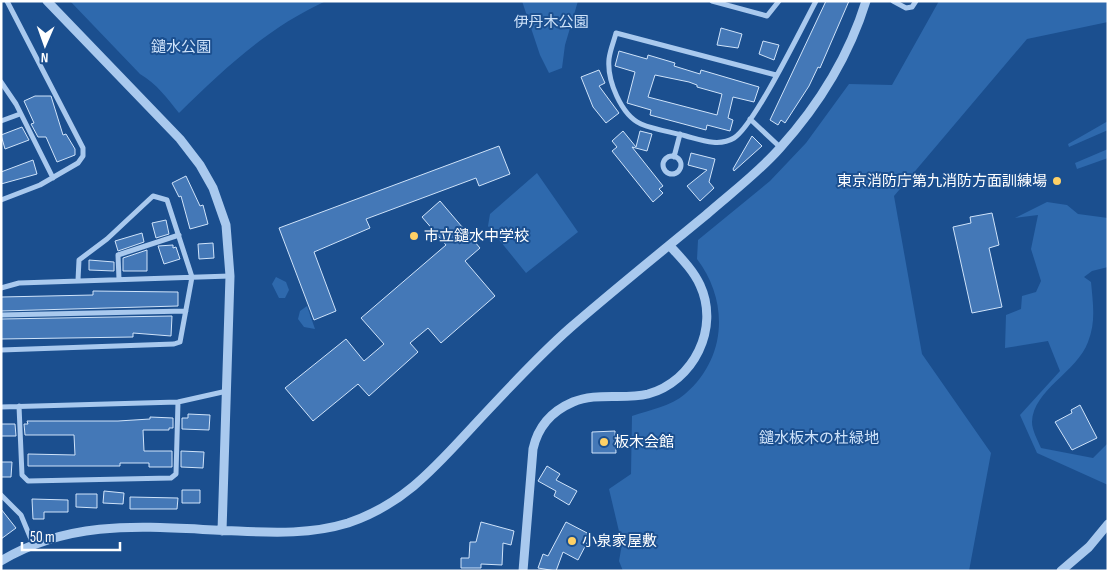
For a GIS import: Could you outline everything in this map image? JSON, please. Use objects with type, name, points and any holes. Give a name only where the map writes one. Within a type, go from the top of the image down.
[{"type":"street","points":[[1,200],[40,185],[78,163],[82,156],[83,148],[7,1]]},
{"type":"street","points":[[47,1],[180,139],[200,165],[213,188],[226,225],[230,276],[222,531]]},
{"type":"street","points":[[712,1],[767,16],[779,1]]},
{"type":"street","points":[[776,75],[616,33],[610,57],[610,68],[621,104],[627,114],[642,124],[712,142],[723,143],[740,134],[750,119],[776,75],[816,1]]},
{"type":"street","points":[[1,561],[33,544],[69,532],[96,528],[275,533],[323,529],[371,514],[401,498],[430,472],[524,371],[563,334],[757,172],[781,148],[828,85],[854,34],[866,1]]},
{"type":"street","points":[[893,1],[906,8],[912,7],[916,1]]},
{"type":"street","points":[[1,82],[20,114],[52,178]]},
{"type":"street","points":[[1,121],[20,114]]},
{"type":"street","points":[[750,119],[781,148]]},
{"type":"street","points":[[674,157],[680,134]]},
{"type":"street","points":[[1,350],[174,344],[180,342],[192,277],[167,200],[153,196],[107,239],[79,260],[78,280]]},
{"type":"street","points":[[119,279],[118,255],[178,235]]},
{"type":"street","points":[[523,571],[534,449],[537,435],[545,422],[556,411],[576,401],[642,395],[658,390],[685,372],[701,347],[707,320],[703,294],[694,276],[670,246]]},
{"type":"street","points":[[1,288],[19,282],[230,276]]},
{"type":"street","points":[[1,315],[186,311]]},
{"type":"street","points":[[1,406],[178,402],[227,391]]},
{"type":"street","points":[[19,406],[22,475],[28,481],[171,478],[176,474],[178,402]]},
{"type":"street","points":[[1,496],[21,515],[33,544]]},
{"type":"street","points":[[1061,571],[1089,547],[1108,524]]},
{"type":"green space","name":"鑓水公園","points":[[70,1],[326,1],[284,24],[265,37],[230,65],[179,113],[152,82],[140,74]]},
{"type":"green space","name":"伊丹木公園","points":[[522,1],[578,1],[565,45],[562,68],[549,73],[540,55]]},
{"type":"green space","name":"鑓水板木の杜緑地","points":[[939,1],[1108,1],[1108,22],[1027,39],[894,196],[922,354],[991,453],[969,571],[623,571],[619,561],[622,544],[609,489],[631,474],[632,416],[667,405],[685,394],[699,380],[709,364],[716,347],[719,329],[715,293],[697,259],[698,240],[770,181],[806,143],[849,84],[892,85]]},
{"type":"green space","points":[[1108,121],[1108,130],[1069,147],[1068,144]]},
{"type":"green space","points":[[1108,149],[1108,158],[1077,169],[1075,163]]},
{"type":"green space","points":[[537,173],[578,232],[526,273],[488,226],[490,214]]},
{"type":"green space","points":[[1047,202],[1067,205],[1078,214],[1108,218],[1108,267],[1092,271],[1084,277],[1091,282],[1093,320],[1091,335],[1075,363],[1040,400],[1034,411],[1032,425],[1041,448],[1093,458],[1108,443],[1108,485],[1037,453],[1020,415],[1060,371],[1048,341],[1005,348],[1006,315],[1021,309],[1022,296],[1036,292],[1041,281],[1031,249],[1038,215],[1015,218]]},
{"type":"green space","points":[[276,277],[286,282],[289,290],[285,298],[279,298],[272,284]]},
{"type":"green space","points":[[307,306],[315,329],[304,327],[298,319],[300,311]]},
{"type":"building","points":[[826,1],[849,1],[820,68],[818,67],[809,86],[785,123],[781,120],[778,125],[770,120]]},
{"type":"building","points":[[721,28],[742,34],[738,48],[717,45]]},
{"type":"building","points":[[763,41],[779,45],[774,60],[759,54]]},
{"type":"building","points":[[619,51],[647,59],[648,55],[675,63],[674,66],[700,74],[701,70],[759,87],[754,102],[733,97],[728,118],[733,120],[730,131],[707,125],[706,130],[650,115],[651,110],[627,103],[635,72],[615,66]],"holes":[[[655,75],[697,85],[697,87],[722,94],[717,115],[648,97]]]},
{"type":"building","points":[[599,70],[605,83],[599,86],[619,113],[606,123],[593,107],[581,77]]},
{"type":"building","points":[[35,96],[51,96],[63,135],[66,134],[75,149],[75,155],[57,162],[46,137],[38,137],[31,124],[34,123],[24,101]]},
{"type":"building","points":[[22,127],[29,140],[5,149],[1,135]]},
{"type":"building","points":[[623,131],[636,147],[640,131],[652,134],[647,151],[632,147],[663,186],[659,189],[663,193],[653,202],[612,151],[617,147],[612,141]]},
{"type":"building","points":[[752,136],[762,146],[734,171],[733,169]]},
{"type":"building","points":[[499,146],[510,174],[479,186],[476,178],[366,219],[370,228],[314,252],[336,311],[314,320],[279,228]]},
{"type":"building","points":[[691,153],[715,159],[709,182],[714,188],[700,201],[687,186],[707,170],[688,165]]},
{"type":"building","points":[[33,160],[37,174],[1,184],[1,172]]},
{"type":"building","points":[[186,176],[200,206],[203,205],[208,224],[190,229],[181,196],[179,197],[172,183]]},
{"type":"building","points":[[440,201],[480,248],[465,261],[495,296],[441,343],[428,328],[410,343],[418,352],[369,396],[358,384],[313,421],[285,388],[346,339],[364,361],[384,344],[361,318],[446,245],[422,217]]},
{"type":"building","points":[[992,213],[999,245],[989,248],[1002,307],[972,313],[953,227],[971,223],[970,217]]},
{"type":"building","points":[[166,220],[169,234],[156,238],[152,223]]},
{"type":"building","points":[[142,233],[144,242],[118,251],[115,241]]},
{"type":"building","points":[[213,243],[214,258],[199,259],[198,244]]},
{"type":"building","points":[[173,245],[173,248],[176,247],[180,259],[164,264],[158,246]]},
{"type":"building","points":[[147,250],[147,271],[123,271],[123,258]]},
{"type":"building","points":[[89,260],[114,262],[114,271],[89,270]]},
{"type":"building","points":[[93,291],[178,292],[178,306],[1,311],[1,297],[93,295]]},
{"type":"building","points":[[172,316],[171,336],[133,333],[133,337],[1,339],[1,319]]},
{"type":"building","points":[[1080,405],[1097,438],[1072,450],[1055,422],[1072,413],[1071,410]]},
{"type":"building","points":[[188,414],[210,415],[209,430],[182,429],[182,418],[188,418]]},
{"type":"building","points":[[150,417],[173,418],[173,428],[169,428],[169,430],[143,430],[144,451],[172,451],[172,467],[149,467],[149,463],[120,463],[120,466],[28,466],[28,454],[75,455],[74,435],[25,435],[24,424],[28,424],[27,421],[118,421],[150,419]]},
{"type":"building","points":[[1,424],[15,424],[16,436],[1,436]]},
{"type":"building","name":"板木会館","points":[[615,431],[616,453],[592,453],[592,432]]},
{"type":"building","points":[[181,451],[204,452],[203,468],[181,467]]},
{"type":"building","points":[[1,462],[12,462],[11,477],[1,477]]},
{"type":"building","points":[[547,466],[560,474],[556,480],[577,491],[569,505],[554,496],[556,491],[538,481]]},
{"type":"building","points":[[182,490],[200,490],[200,503],[182,503]]},
{"type":"building","points":[[104,491],[124,493],[123,504],[103,503]]},
{"type":"building","points":[[76,494],[97,494],[97,508],[76,507]]},
{"type":"building","points":[[130,497],[178,498],[177,509],[130,509]]},
{"type":"building","points":[[32,499],[68,500],[68,512],[44,512],[44,519],[33,519]]},
{"type":"building","points":[[1,509],[16,528],[1,539]]},
{"type":"building","points":[[481,522],[514,531],[511,545],[503,543],[502,565],[481,564],[481,568],[461,568],[461,558],[469,558],[470,542],[476,542]]},
{"type":"building","name":"小泉家屋敷","points":[[566,522],[591,535],[578,560],[563,552],[556,571],[538,568],[543,554],[548,556]]},
{"type":"place","name":"東京消防庁第九消防方面訓練場","points":[[1057,181]]},
{"type":"place","name":"市立鑓水中学校","points":[[414,236]]},
{"type":"place","name":"板木会館","points":[[604,442]]},
{"type":"place","name":"小泉家屋敷","points":[[572,541]]}]
